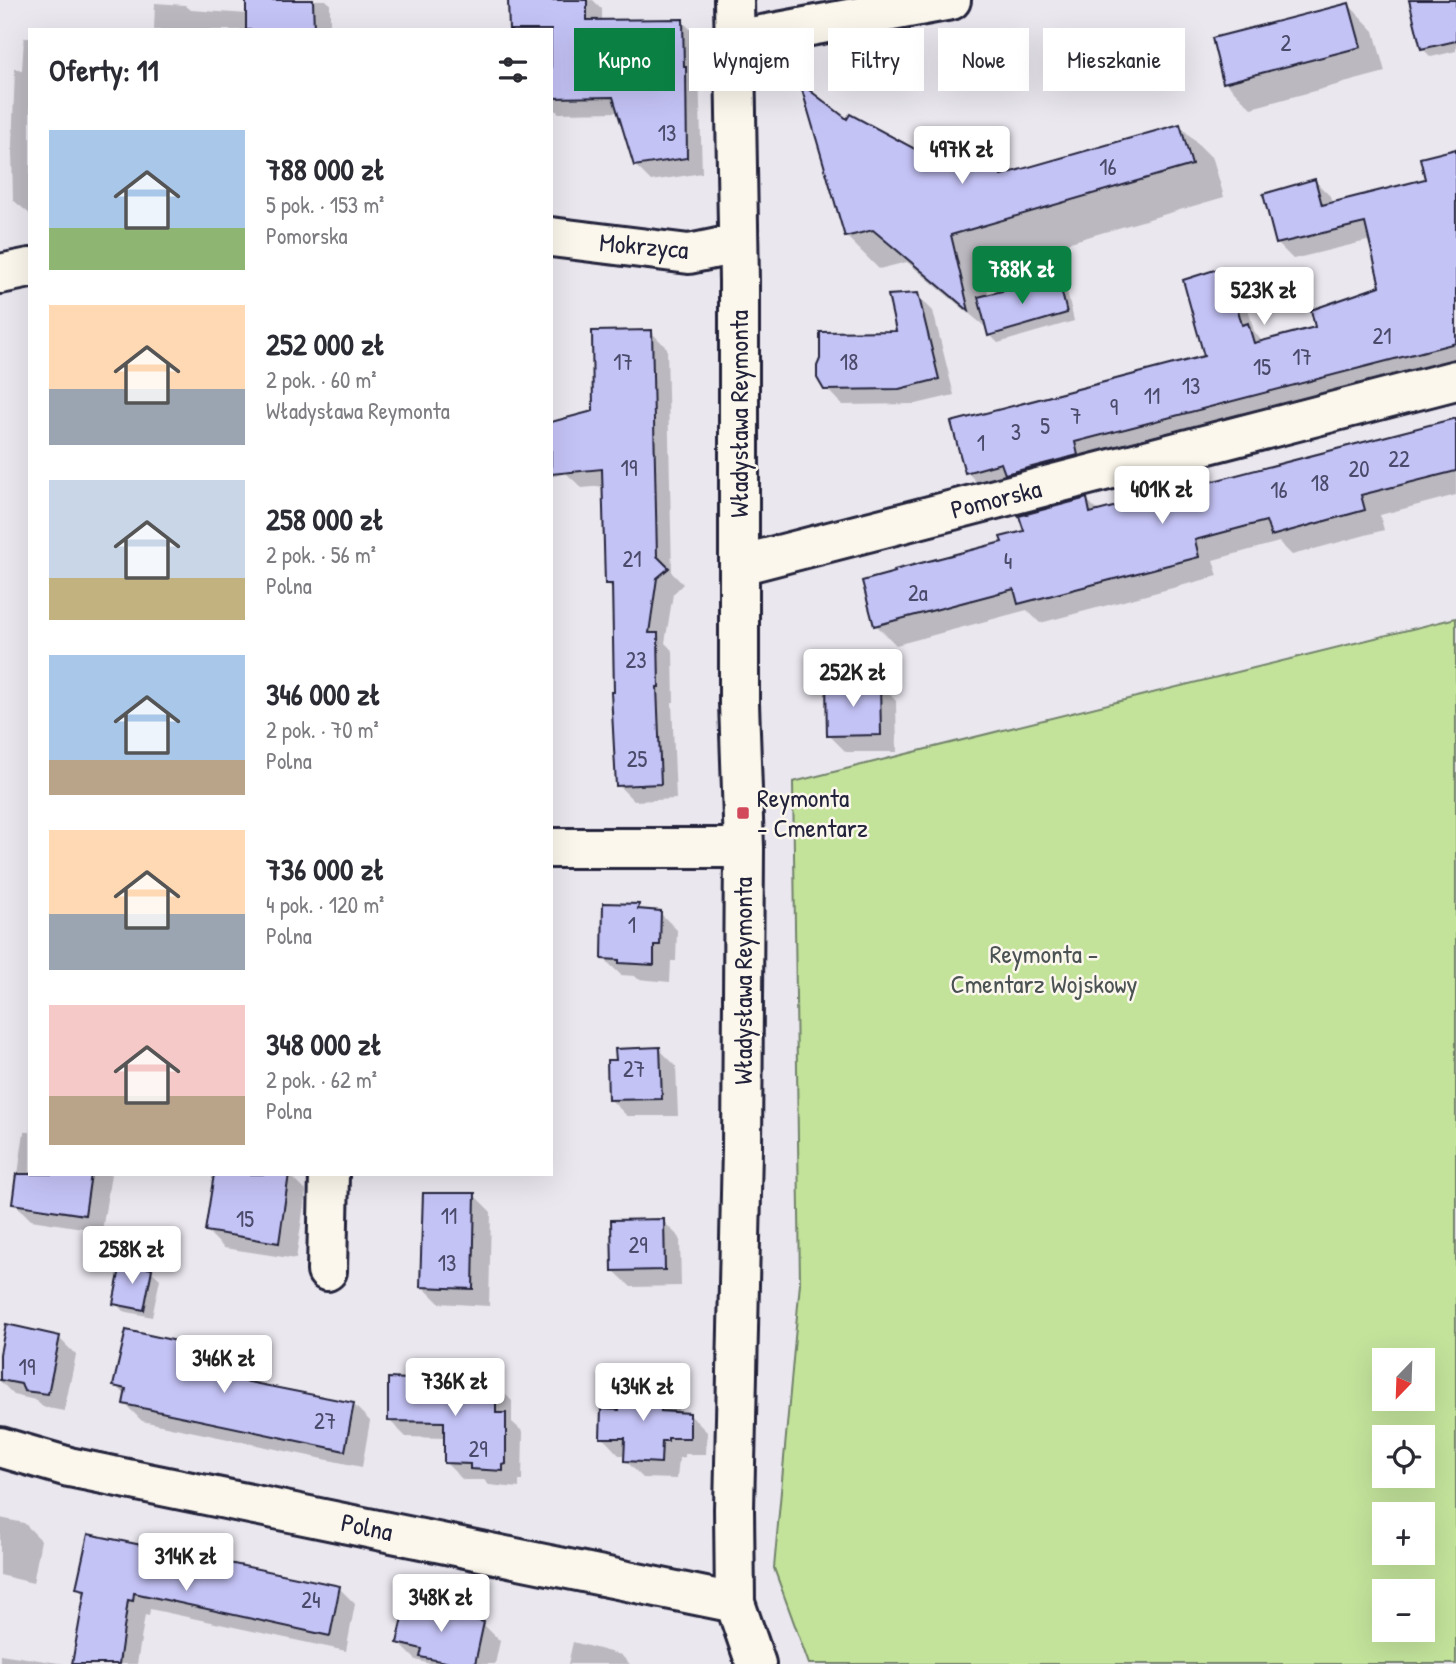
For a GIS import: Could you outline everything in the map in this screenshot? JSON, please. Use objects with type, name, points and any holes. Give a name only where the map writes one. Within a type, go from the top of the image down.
[{"type":"street","name":"Władysława Reymonta","points":[[734,0],[735,28]]},
{"type":"street","points":[[800,28],[951,0]]},
{"type":"street","name":"Władysława Reymonta","points":[[736,91],[739,703],[744,848],[742,1149],[734,1509],[735,1603],[756,1664]]},
{"type":"street","name":"Mokrzyca","points":[[553,237],[689,254],[737,244]]},
{"type":"street","points":[[0,274],[28,268]]},
{"type":"street","name":"Pomorska","points":[[740,565],[1456,380]]},
{"type":"street","points":[[553,848],[744,848]]},
{"type":"street","points":[[327,1270],[329,1176]]},
{"type":"street","name":"Polna","points":[[0,1447],[69,1466],[735,1603]]},
{"type":"green space","name":"Reymonta - Cmentarz Wojskowy","points":[[1456,618],[1456,1664],[809,1664],[774,1568],[800,1283],[793,782]]},
{"type":"building","points":[[246,0],[313,0],[314,28],[246,28]]},
{"type":"building","points":[[508,0],[587,0],[587,20],[683,19],[687,158],[634,166],[613,97],[553,98],[553,28],[509,28]]},
{"type":"building","points":[[1409,0],[1456,0],[1456,41],[1421,49]]},
{"type":"building","points":[[1349,3],[1361,47],[1223,83],[1212,38]]},
{"type":"building","points":[[802,91],[810,91],[847,119],[850,114],[952,169],[996,156],[1001,175],[1180,124],[1192,165],[951,235],[969,311],[873,230],[845,237]]},
{"type":"building","points":[[1456,149],[1456,343],[1075,442],[1078,455],[1005,474],[1001,463],[965,473],[951,422],[1204,356],[1183,280],[1224,267],[1225,273],[1228,272],[1242,325],[1248,323],[1254,343],[1315,327],[1311,310],[1380,286],[1365,223],[1276,244],[1263,194],[1315,179],[1322,205],[1425,179],[1420,158]]},
{"type":"building","points":[[1058,277],[1067,313],[988,336],[978,297]]},
{"type":"building","points":[[918,293],[939,379],[899,389],[824,390],[817,378],[820,332],[896,331],[888,295]]},
{"type":"building","points":[[652,330],[657,556],[669,568],[657,578],[649,633],[658,633],[661,784],[616,786],[611,692],[614,692],[612,584],[605,584],[602,469],[553,474],[553,421],[593,411],[592,331]]},
{"type":"building","points":[[1456,418],[1456,471],[1361,495],[1365,510],[1271,536],[1266,521],[1195,540],[1199,557],[1018,604],[1014,589],[874,626],[862,581],[1002,542],[1000,537],[1024,531],[1019,516],[1087,498],[1090,513]]},
{"type":"building","points":[[826,682],[880,682],[881,735],[827,736]]},
{"type":"building","points":[[603,903],[639,904],[638,909],[661,911],[660,945],[654,945],[654,965],[602,959]]},
{"type":"building","points":[[660,1047],[662,1099],[608,1100],[607,1060],[616,1060],[615,1049]]},
{"type":"building","points":[[16,1174],[91,1176],[85,1215],[12,1204]]},
{"type":"building","points":[[214,1176],[289,1176],[279,1243],[205,1231]]},
{"type":"building","points":[[423,1193],[475,1193],[473,1289],[420,1287]]},
{"type":"building","points":[[664,1219],[665,1270],[612,1271],[611,1220]]},
{"type":"building","points":[[121,1263],[152,1269],[144,1310],[113,1304]]},
{"type":"building","points":[[6,1324],[60,1336],[48,1394],[24,1391],[21,1384],[0,1380],[0,1354]]},
{"type":"building","points":[[126,1330],[209,1348],[204,1370],[219,1376],[354,1403],[345,1451],[123,1404],[126,1389],[113,1386]]},
{"type":"building","points":[[388,1378],[496,1383],[496,1413],[506,1413],[506,1464],[503,1465],[503,1471],[470,1469],[470,1464],[444,1463],[444,1422],[388,1421]]},
{"type":"building","points":[[619,1384],[662,1385],[661,1411],[690,1413],[690,1438],[668,1438],[668,1441],[662,1441],[661,1463],[624,1461],[625,1438],[600,1438],[601,1409],[619,1410]]},
{"type":"building","points":[[88,1534],[340,1586],[330,1636],[134,1593],[133,1601],[128,1600],[119,1664],[72,1664],[85,1590],[76,1588]]},
{"type":"building","points":[[407,1601],[484,1622],[475,1664],[455,1664],[420,1657],[422,1649],[397,1643]]},
{"type":"place","name":"Reymonta - Cmentarz","points":[[743,813]]}]
